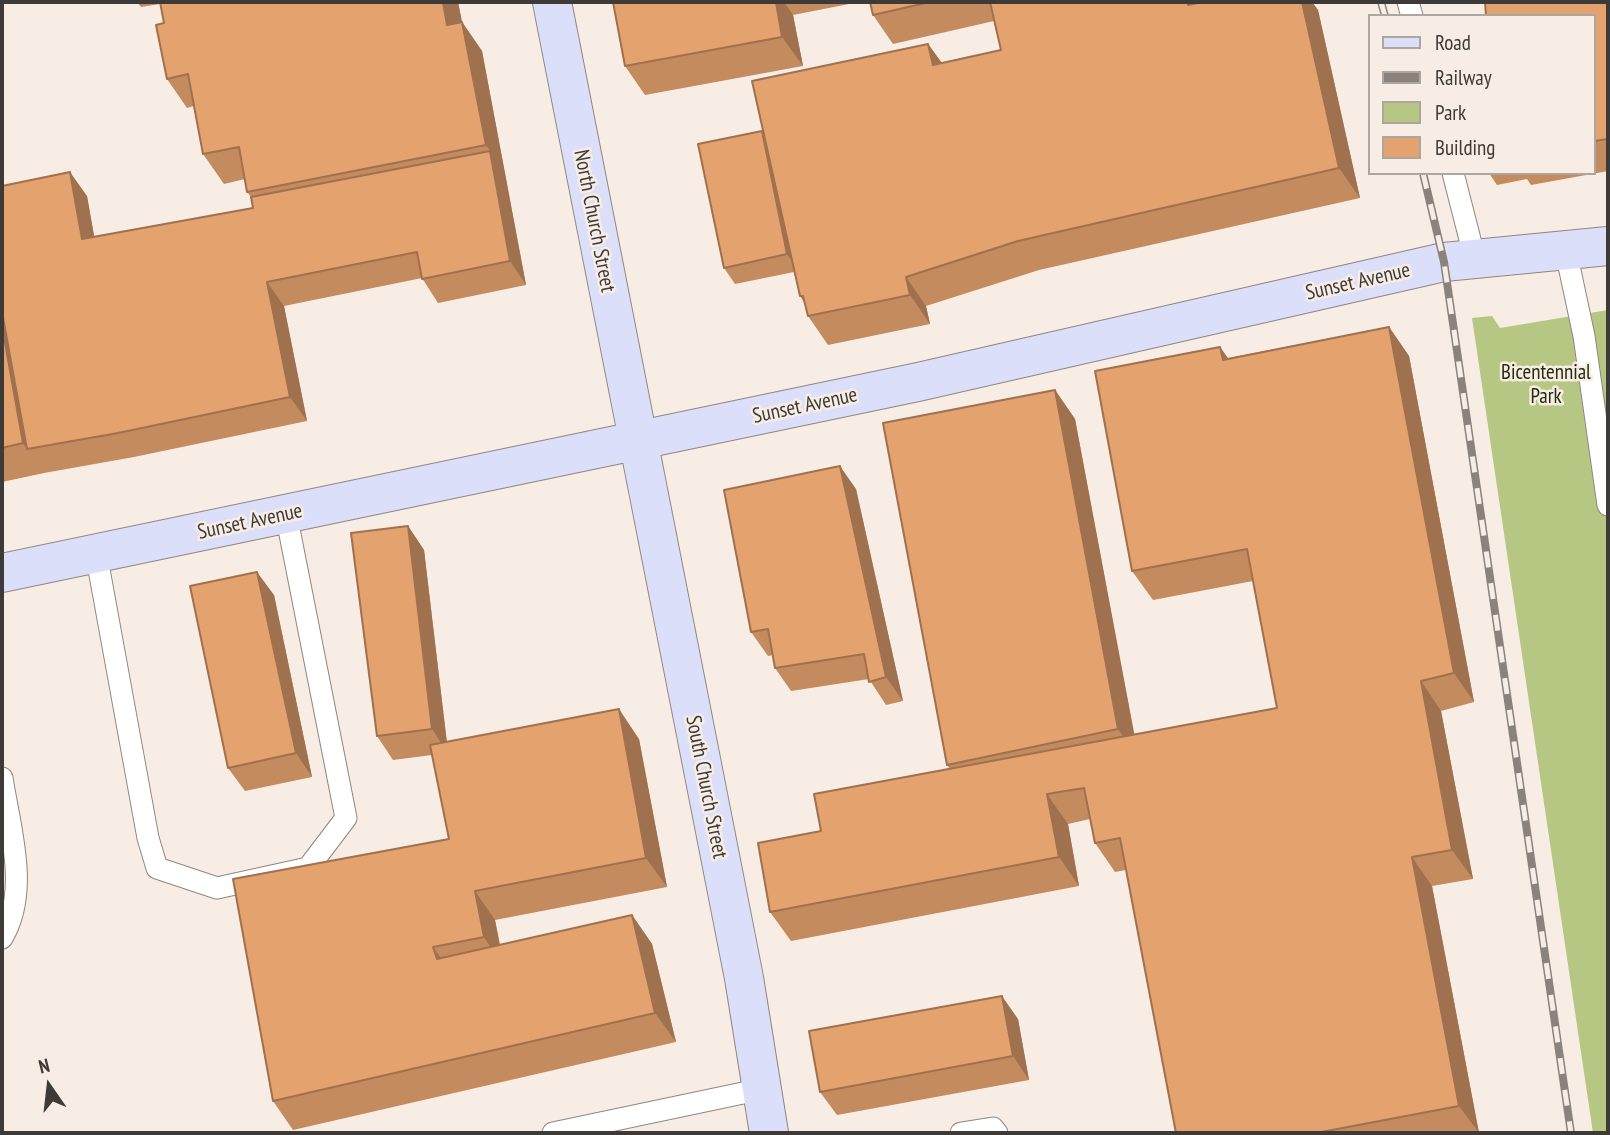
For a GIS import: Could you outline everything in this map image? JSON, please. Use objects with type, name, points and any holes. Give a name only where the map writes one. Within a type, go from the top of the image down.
[{"type":"main road","name":"North Church Street","points":[[552,2],[637,441]]},
{"type":"main road","name":"Sunset Avenue","points":[[2,573],[918,382],[1444,262],[1608,246]]},
{"type":"main road","name":"South Church Street","points":[[637,441],[744,978],[769,1133]]},
{"type":"lane","points":[[1454,175],[1475,259]]},
{"type":"lane","points":[[1566,251],[1584,336],[1608,505]]},
{"type":"lane","points":[[96,553],[148,838],[157,868],[216,888],[308,869],[346,818],[286,514]]},
{"type":"lane","points":[[2,778],[18,885],[8,928],[2,938]]},
{"type":"lane","points":[[553,1133],[762,1089]]},
{"type":"lane","points":[[961,1133],[993,1128],[996,1133]]},
{"type":"green space","name":"Bicentennial Park","points":[[1608,310],[1608,1133],[1593,1133],[1472,318],[1492,316],[1500,328]]},
{"type":"building","points":[[160,2],[443,2],[447,25],[462,22],[486,145],[247,192],[239,147],[203,154],[188,74],[167,79],[156,25],[164,23]]},
{"type":"building","points":[[613,2],[776,2],[782,37],[625,66]]},
{"type":"building","points":[[870,2],[930,2],[873,15]]},
{"type":"building","points":[[990,2],[1187,2],[1188,5],[1203,2],[1302,2],[1339,168],[1018,241],[906,277],[910,295],[808,316],[803,296],[800,296],[752,81],[928,44],[933,65],[1001,50]]},
{"type":"building","points":[[1485,2],[1608,2],[1608,139],[1596,141],[1596,14],[1486,14]]},
{"type":"building","points":[[762,131],[787,254],[724,268],[698,144]]},
{"type":"building","points":[[490,151],[510,261],[422,279],[417,252],[267,282],[290,397],[27,449],[2,312],[2,186],[70,172],[82,239],[253,208],[251,197]]},
{"type":"building","points":[[2,326],[23,443],[2,448]]},
{"type":"building","points":[[1389,327],[1454,673],[1421,681],[1452,850],[1412,857],[1459,1106],[1316,1133],[1176,1133],[1120,838],[1095,843],[1084,788],[1047,794],[1059,857],[770,912],[758,843],[821,831],[814,794],[1277,708],[1247,549],[1132,571],[1095,371],[1220,347],[1223,360]]},
{"type":"building","points":[[1055,390],[1118,729],[947,765],[883,423]]},
{"type":"building","points":[[840,466],[886,677],[869,682],[864,654],[775,668],[768,629],[751,632],[724,490]]},
{"type":"building","points":[[408,526],[432,729],[377,736],[351,533]]},
{"type":"building","points":[[257,572],[296,753],[228,768],[190,586]]},
{"type":"building","points":[[619,709],[646,858],[475,891],[484,937],[433,947],[437,959],[632,915],[655,1013],[273,1101],[233,879],[449,839],[430,745]]},
{"type":"building","points":[[1002,996],[1013,1056],[820,1092],[809,1031]]},
{"type":"railway","points":[[1381,2],[1384,14]]},
{"type":"railway","points":[[1423,175],[1444,262],[1571,1133]]}]
